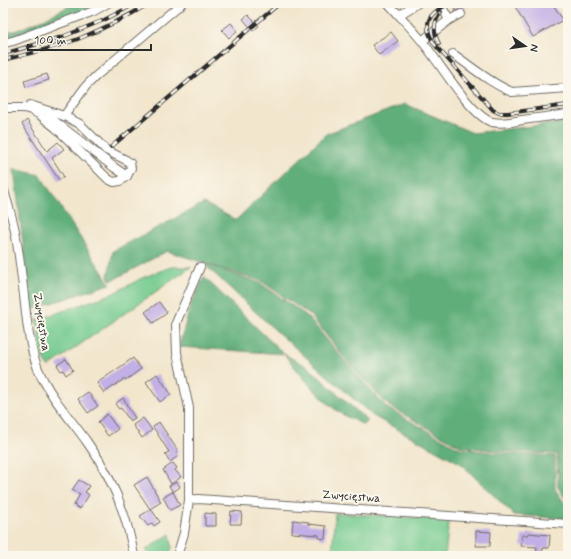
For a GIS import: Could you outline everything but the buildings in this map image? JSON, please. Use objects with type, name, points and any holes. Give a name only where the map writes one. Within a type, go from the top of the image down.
[{"type":"street","points":[[3,42],[13,41],[94,11],[108,3]]},
{"type":"street","points":[[64,116],[86,86],[96,76],[182,3]]},
{"type":"street","points":[[388,3],[422,41],[456,88],[478,114],[486,120],[492,122],[508,122],[568,114]]},
{"type":"street","points":[[399,15],[418,3]]},
{"type":"street","points":[[440,3],[449,20]]},
{"type":"street","points":[[422,41],[449,20],[461,14]]},
{"type":"street","points":[[453,54],[503,89],[512,92],[568,88]]},
{"type":"street","points":[[22,105],[30,105],[64,116],[80,124],[106,150],[130,163],[127,176],[120,182],[114,182],[108,179],[56,128],[32,110],[24,108],[5,109],[22,105]]},
{"type":"street","points":[[30,105],[42,111],[59,123],[127,176]]},
{"type":"street","name":"Zwycięstwa","points":[[3,187],[15,231],[29,334],[34,358],[50,391],[88,442],[104,468],[121,504],[126,519],[134,556]]},
{"type":"street","points":[[178,556],[184,533],[189,500],[189,408],[176,353],[176,323],[200,267]]},
{"type":"street","name":"Zwycięstwa","points":[[189,500],[198,499],[568,524]]},
{"type":"green space","points":[[75,3],[101,3],[17,40],[3,39],[3,32],[15,31],[44,19]]},
{"type":"green space","points":[[405,104],[473,133],[568,122],[568,503],[558,487],[557,454],[497,451],[460,446],[389,406],[351,366],[310,315],[261,281],[167,251],[111,281],[108,277],[113,251],[204,203],[236,220],[326,134]]},
{"type":"green space","points":[[14,169],[40,175],[110,284],[31,310]]},
{"type":"green space","points":[[203,263],[260,283],[307,316],[387,408],[459,448],[496,453],[555,456],[555,489],[568,508],[568,519],[514,515],[460,463],[373,416],[275,330]]},
{"type":"green space","points":[[171,267],[191,267],[48,367],[42,350],[37,320],[114,293],[142,278]]},
{"type":"green space","points":[[204,277],[284,354],[179,347],[190,307]]},
{"type":"green space","points":[[284,354],[308,367],[368,421],[364,425],[345,416],[327,403],[319,396]]},
{"type":"green space","points":[[335,513],[449,520],[445,556],[332,556]]},
{"type":"green space","points":[[170,534],[172,548],[169,556],[148,556],[147,549]]},
{"type":"railway","points":[[3,54],[62,37],[104,20],[137,3]]},
{"type":"railway","points":[[3,60],[78,39],[97,31],[150,3]]},
{"type":"railway","points":[[111,147],[280,3]]},
{"type":"railway","points":[[450,3],[437,10],[431,17],[428,25],[429,34],[435,45],[493,110],[499,113],[508,113],[568,105]]},
{"type":"railway","points":[[439,44],[435,32],[435,24],[441,12]]}]
